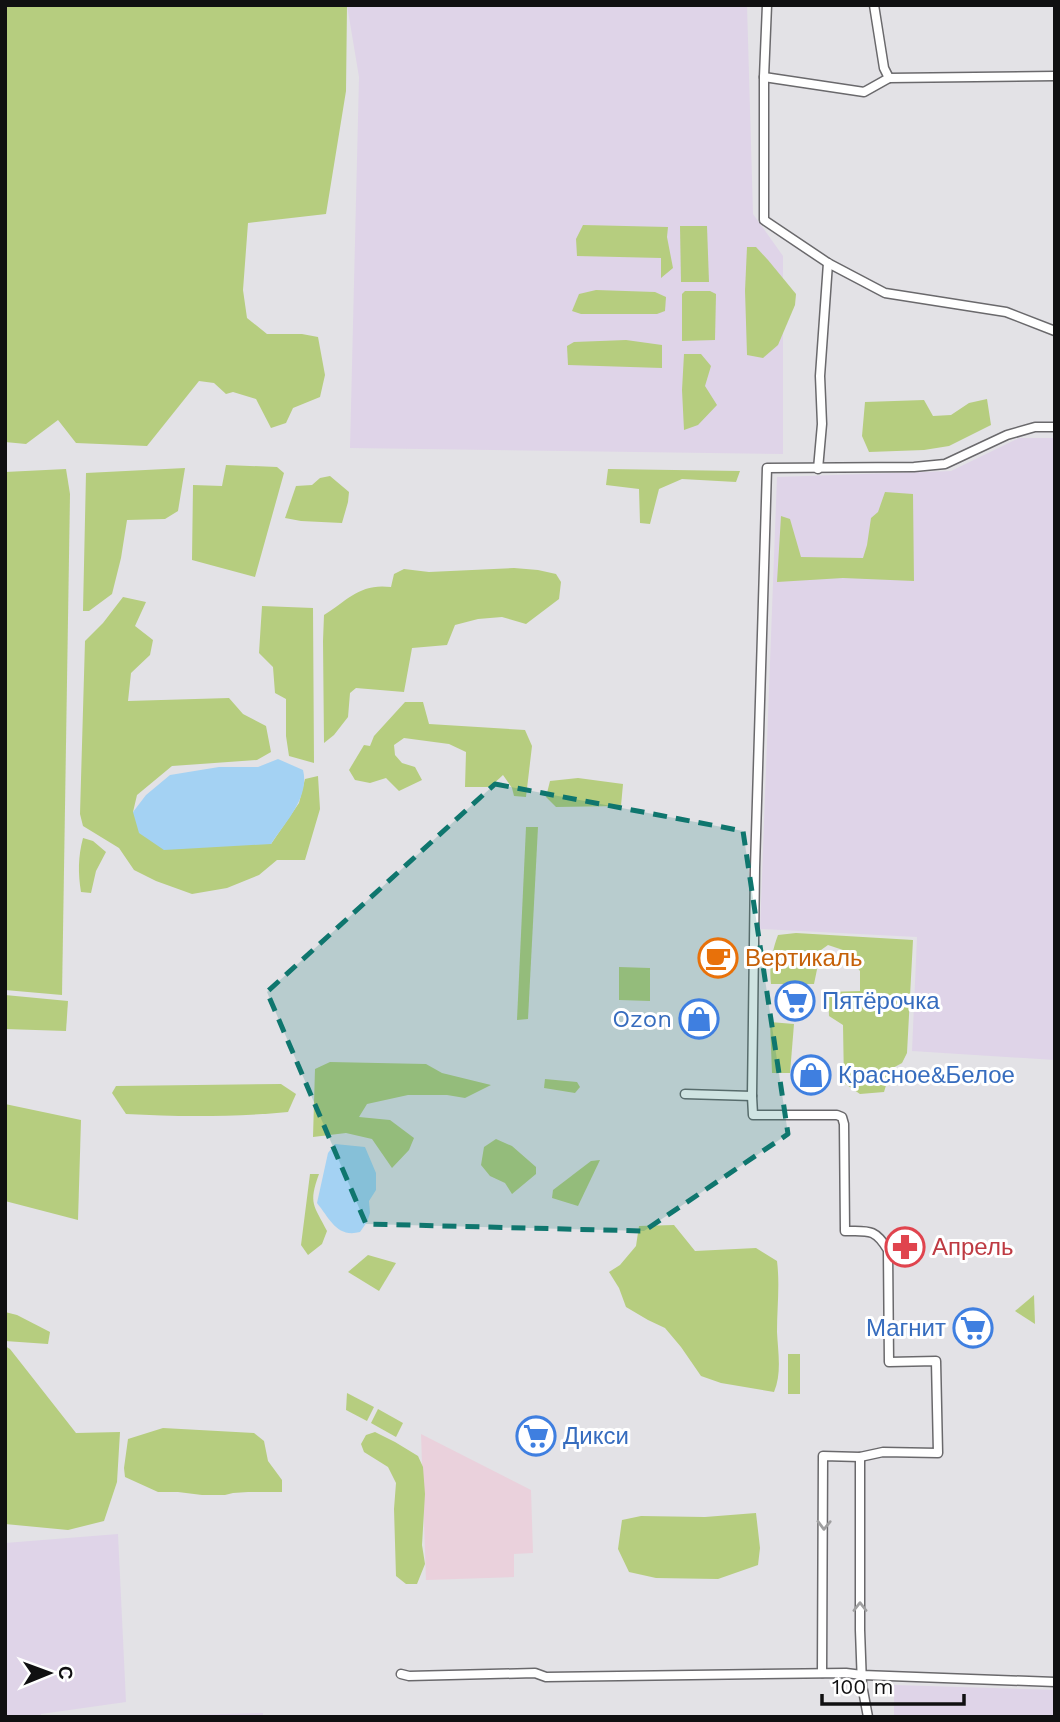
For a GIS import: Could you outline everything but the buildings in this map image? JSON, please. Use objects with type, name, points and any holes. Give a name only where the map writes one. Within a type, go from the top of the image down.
[{"type":"street","points":[[767,5],[764,220],[828,263],[885,293],[1006,312],[1055,331]]},
{"type":"street","points":[[874,5],[884,68],[889,78]]},
{"type":"street","points":[[764,76],[864,92],[889,78],[1055,76]]},
{"type":"street","points":[[818,469],[822,424],[820,376],[828,263]]},
{"type":"street","points":[[822,1673],[823,1456],[860,1457],[883,1452],[938,1453],[936,1360],[888,1362],[888,1250],[881,1239],[870,1231],[845,1231],[842,1117],[753,1115],[755,868],[767,468],[914,467],[945,464],[1007,435],[1035,427],[1055,427]]},
{"type":"street","points":[[685,1094],[752,1096]]},
{"type":"street","points":[[860,1457],[860,1630],[862,1675],[868,1717]]},
{"type":"street","points":[[401,1674],[535,1673],[546,1677],[559,1677],[846,1673],[1055,1682]]},
{"type":"highlighted area","points":[[495,784],[743,831],[788,1134],[644,1231],[366,1224],[267,992]]},
{"type":"shaded area","points":[[347,5],[747,5],[753,214],[783,256],[783,454],[350,448],[359,77]]},
{"type":"shaded area","points":[[1019,438],[1055,438],[1055,1060],[912,1051],[917,937],[760,929],[777,477],[951,471]]},
{"type":"shaded area","points":[[421,1434],[531,1490],[533,1553],[514,1554],[514,1577],[426,1580]]},
{"type":"shaded area","points":[[118,1534],[126,1702],[41,1714],[41,1717],[5,1717],[5,1543]]},
{"type":"shaded area","points":[[894,1685],[1055,1690],[1055,1717],[894,1717]]},
{"type":"shaded area","points":[[263,1713],[263,1717],[98,1717]]},
{"type":"green space","points":[[5,5],[347,5],[346,91],[326,214],[248,223],[243,290],[247,318],[267,334],[318,337],[325,375],[320,397],[293,408],[286,423],[271,428],[256,399],[233,392],[226,394],[214,383],[199,381],[147,446],[76,443],[58,420],[26,444],[5,442]]},
{"type":"green space","points":[[583,225],[668,227],[667,237],[673,268],[661,278],[661,258],[577,256],[576,239]]},
{"type":"green space","points":[[680,226],[707,226],[709,282],[681,282]]},
{"type":"green space","points":[[747,247],[756,247],[796,294],[795,305],[778,345],[763,358],[747,355]]},
{"type":"green space","points":[[596,290],[655,292],[666,297],[665,311],[657,314],[581,314],[572,311],[579,294]]},
{"type":"green space","points":[[685,291],[710,291],[716,294],[715,340],[682,341],[682,294]]},
{"type":"green space","points":[[626,340],[662,345],[662,368],[568,365],[567,346],[574,342]]},
{"type":"green space","points":[[684,354],[701,354],[711,366],[705,386],[717,405],[698,425],[684,430],[682,390]]},
{"type":"green space","points":[[987,399],[991,425],[949,446],[924,450],[869,452],[862,436],[865,402],[924,400],[933,416],[951,415],[969,403]]},
{"type":"green space","points":[[226,465],[277,467],[284,473],[255,577],[192,560],[193,485],[222,486]]},
{"type":"green space","points":[[185,468],[178,511],[165,519],[127,520],[112,594],[89,611],[83,611],[86,473]]},
{"type":"green space","points":[[66,469],[70,494],[62,995],[5,990],[5,472]]},
{"type":"green space","points":[[608,469],[740,471],[736,482],[682,479],[659,489],[650,524],[640,523],[639,489],[606,485]]},
{"type":"green space","points":[[330,476],[349,492],[342,523],[285,518],[296,486],[312,485],[320,478]]},
{"type":"green space","points":[[885,492],[913,494],[914,581],[843,578],[777,582],[781,516],[790,519],[801,557],[863,558],[871,518],[878,512]]},
{"type":"green space","points":[[514,568],[556,574],[561,582],[559,599],[526,624],[502,617],[478,619],[455,625],[447,645],[412,648],[404,692],[356,688],[350,693],[348,717],[324,743],[324,615],[363,590],[380,586],[391,587],[394,574],[404,569],[429,572]]},
{"type":"green space","points":[[123,597],[146,602],[135,626],[153,640],[150,655],[131,673],[128,701],[229,698],[243,714],[266,726],[271,752],[257,760],[172,766],[137,795],[133,812],[271,844],[299,803],[305,779],[318,776],[320,809],[305,860],[277,860],[259,875],[227,888],[192,894],[134,870],[119,848],[83,826],[80,814],[85,641]]},
{"type":"green space","points":[[262,606],[313,608],[314,763],[289,756],[286,699],[275,693],[273,667],[259,653]]},
{"type":"green space","points":[[405,702],[423,702],[429,724],[525,730],[532,746],[526,797],[514,796],[503,775],[490,787],[465,787],[466,752],[449,744],[404,738],[394,745],[395,755],[402,763],[415,767],[422,780],[399,791],[386,778],[370,783],[355,780],[349,770],[364,745],[370,746],[374,736]]},
{"type":"green space","points":[[578,778],[623,784],[621,806],[556,807],[546,797],[550,781]]},
{"type":"green space","points":[[526,827],[538,827],[528,1019],[517,1020]]},
{"type":"green space","points":[[83,838],[93,841],[106,852],[96,871],[91,893],[81,892],[79,865]]},
{"type":"green space","points":[[796,933],[913,940],[907,1053],[902,1063],[891,1069],[884,1092],[860,1094],[844,1083],[843,1025],[829,1016],[828,992],[860,991],[860,971],[843,950],[828,945],[821,950],[814,984],[771,984],[770,971],[778,935]]},
{"type":"green space","points":[[619,967],[650,968],[650,1001],[619,1000]]},
{"type":"green space","points":[[5,995],[68,1001],[66,1031],[5,1029]]},
{"type":"green space","points":[[770,1022],[794,1024],[790,1073],[772,1073]]},
{"type":"green space","points":[[330,1062],[426,1064],[442,1073],[491,1085],[465,1098],[408,1095],[367,1104],[359,1117],[390,1120],[414,1138],[409,1150],[392,1168],[372,1139],[346,1133],[313,1137],[315,1069]]},
{"type":"green space","points":[[545,1079],[577,1082],[580,1087],[575,1093],[544,1088]]},
{"type":"green space","points":[[281,1084],[296,1094],[288,1112],[248,1115],[126,1114],[112,1093],[116,1086]]},
{"type":"green space","points":[[5,1104],[81,1120],[78,1220],[5,1201]]},
{"type":"green space","points":[[496,1139],[512,1146],[536,1167],[536,1174],[512,1194],[505,1183],[490,1176],[481,1165],[484,1147]]},
{"type":"green space","points":[[600,1160],[578,1206],[552,1198],[553,1190],[591,1161]]},
{"type":"green space","points":[[310,1174],[319,1174],[313,1198],[327,1231],[322,1244],[308,1255],[301,1245]]},
{"type":"green space","points":[[674,1225],[695,1251],[756,1248],[777,1261],[779,1370],[774,1392],[721,1383],[701,1376],[665,1328],[626,1307],[609,1272],[620,1265],[636,1246],[639,1226]]},
{"type":"green space","points":[[368,1255],[396,1263],[379,1291],[348,1272]]},
{"type":"green space","points":[[1034,1295],[1035,1324],[1015,1311]]},
{"type":"green space","points":[[5,1312],[17,1315],[50,1332],[48,1344],[5,1341]]},
{"type":"green space","points":[[5,1346],[76,1433],[120,1432],[117,1482],[104,1521],[68,1530],[5,1524]]},
{"type":"green space","points":[[788,1354],[800,1354],[800,1394],[788,1394]]},
{"type":"green space","points":[[347,1393],[374,1407],[367,1421],[346,1410]]},
{"type":"green space","points":[[378,1409],[403,1423],[396,1437],[371,1423]]},
{"type":"green space","points":[[163,1428],[254,1433],[264,1441],[268,1461],[282,1480],[282,1492],[202,1495],[158,1492],[125,1477],[128,1439]]},
{"type":"green space","points":[[375,1432],[418,1456],[423,1467],[425,1494],[422,1545],[425,1564],[417,1584],[406,1584],[396,1576],[396,1483],[388,1467],[364,1452],[361,1444],[366,1435]]},
{"type":"green space","points":[[756,1513],[760,1548],[758,1565],[718,1579],[656,1578],[629,1572],[618,1549],[622,1520],[641,1516],[705,1517]]},
{"type":"water","points":[[278,759],[303,770],[304,780],[300,800],[271,844],[164,850],[139,833],[133,812],[146,795],[170,775],[219,767],[258,767]]},
{"type":"water","points":[[335,1144],[365,1147],[376,1173],[376,1190],[369,1201],[370,1213],[360,1232],[340,1230],[317,1203],[328,1153]]},
{"type":"place","name":"Вертикаль","points":[[718,958]]},
{"type":"place","name":"Пятёрочка","points":[[795,1001]]},
{"type":"place","name":"Ozon","points":[[699,1019]]},
{"type":"place","name":"Красное&Белое","points":[[811,1075]]},
{"type":"place","name":"Апрель","points":[[905,1247]]},
{"type":"place","name":"Магнит","points":[[973,1328]]},
{"type":"place","name":"Дикси","points":[[536,1436]]}]
